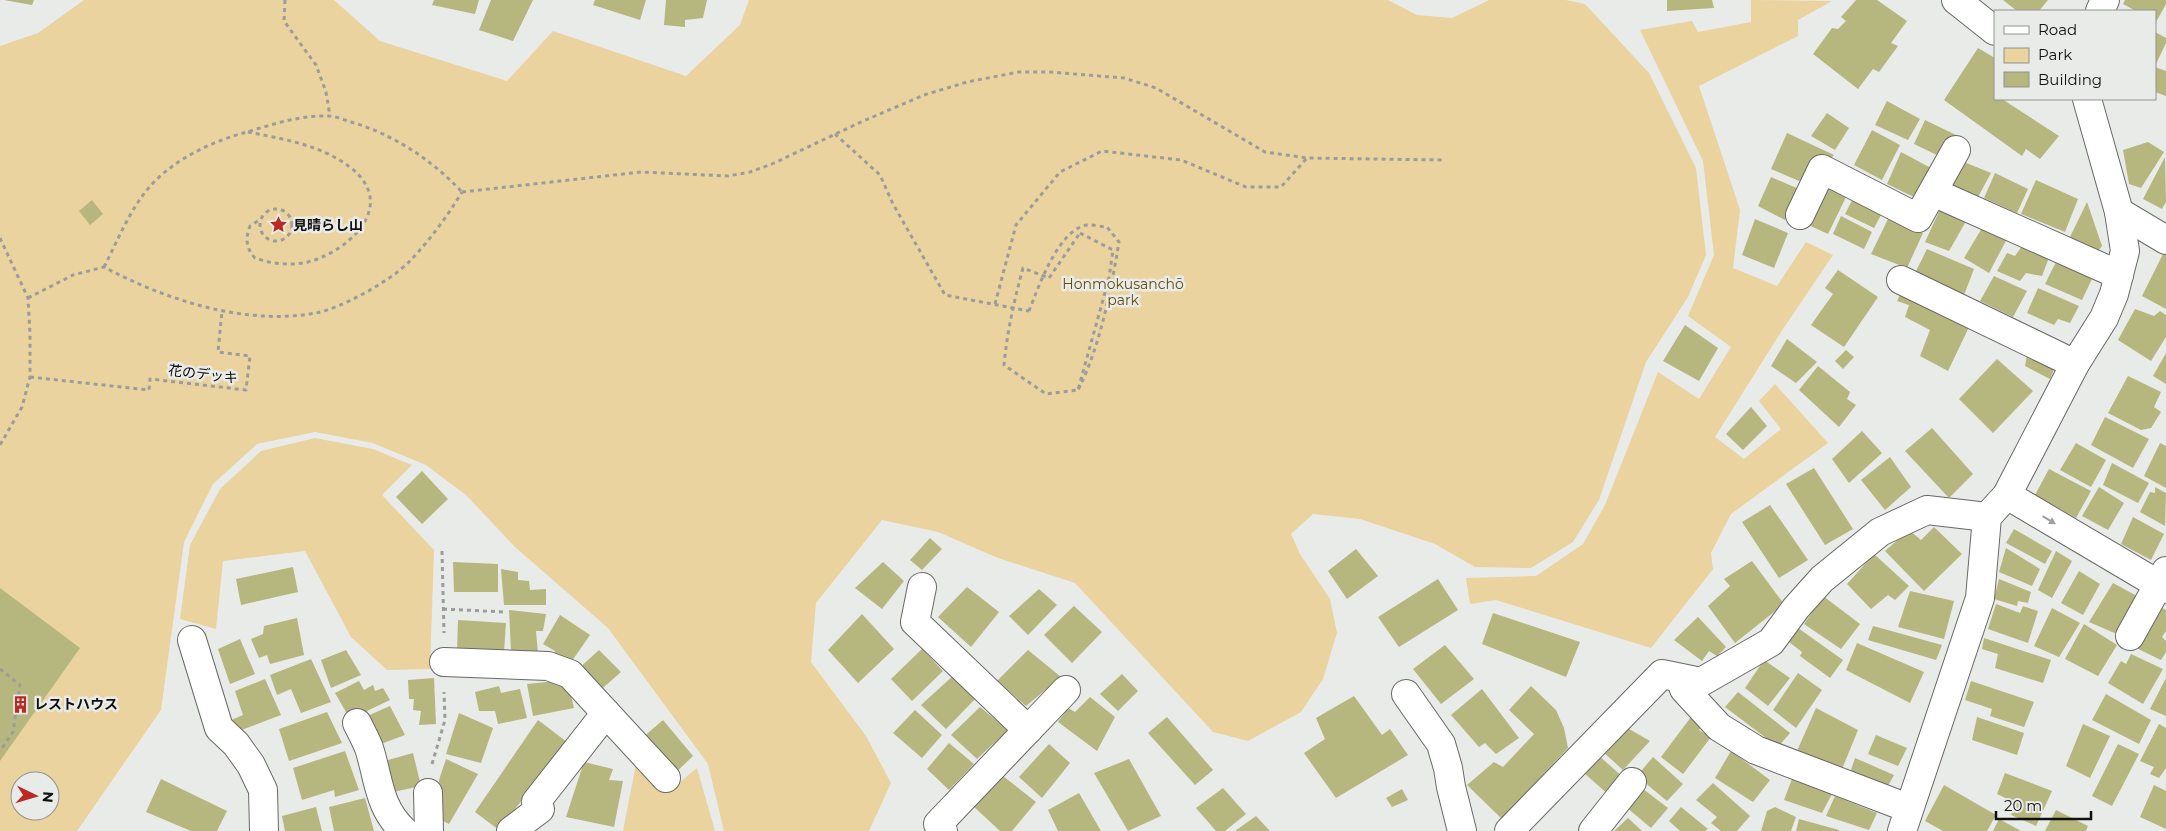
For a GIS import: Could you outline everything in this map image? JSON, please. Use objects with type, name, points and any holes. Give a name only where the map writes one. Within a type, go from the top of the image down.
[{"type":"street","points":[[1956,0],[1994,30]]},
{"type":"street","points":[[1671,676],[1718,727],[1756,750],[1905,819],[1980,598],[1987,517],[2007,495],[2075,364],[2104,318],[2114,294],[2119,275],[2125,251],[2119,212],[2087,100]]},
{"type":"street","points":[[1800,215],[1822,169],[1918,218],[1956,150]]},
{"type":"street","points":[[1933,192],[2119,275]]},
{"type":"street","points":[[2119,212],[2166,240]]},
{"type":"street","points":[[1901,280],[2075,364]]},
{"type":"street","points":[[2007,495],[2163,582],[2130,636]]},
{"type":"street","points":[[1671,676],[1701,682],[1771,642],[1796,608],[1822,579],[1880,532],[1927,510],[1987,517]]},
{"type":"street","points":[[922,587],[915,622],[1028,730]]},
{"type":"street","points":[[192,640],[218,728],[236,744],[251,765],[263,790],[264,831]]},
{"type":"street","points":[[444,662],[548,666],[570,674],[666,778]]},
{"type":"street","points":[[1509,831],[1671,676]]},
{"type":"street","points":[[935,829],[1066,690]]},
{"type":"street","points":[[1406,694],[1441,744],[1462,831]]},
{"type":"street","points":[[511,831],[540,809],[536,802],[606,713]]},
{"type":"street","points":[[357,723],[369,748],[378,788],[389,813],[404,831]]},
{"type":"street","points":[[1593,831],[1632,782]]},
{"type":"street","points":[[428,793],[429,831]]},
{"type":"path","points":[[285,0],[284,20],[316,65],[326,92],[330,116]]},
{"type":"path","points":[[104,267],[141,198],[156,181],[178,163],[203,147],[248,132],[287,120],[330,116],[374,129],[404,146],[428,161],[462,192],[641,172],[728,176],[750,172],[772,164],[924,95],[967,82],[1019,72],[1050,72],[1124,78],[1156,88],[1265,152],[1307,158],[1443,160]]},
{"type":"path","points":[[248,132],[320,150],[338,159],[352,168],[362,179],[368,188],[371,198],[370,212],[365,223],[351,238],[334,251],[306,262],[276,263],[255,258],[247,246],[247,238],[250,226],[262,219],[264,214],[274,210],[285,212],[291,221],[290,232],[283,240],[272,241],[263,234],[260,224],[262,219]]},
{"type":"path","points":[[835,134],[880,175],[893,204],[945,295],[1028,310],[1051,262],[1071,232],[1088,225],[1107,228],[1119,242],[1114,273],[1090,367],[1078,390]]},
{"type":"path","points":[[995,304],[1016,225],[1060,172],[1102,151],[1181,160],[1246,187],[1281,187],[1307,158]]},
{"type":"path","points":[[28,298],[73,275],[104,267],[123,278],[188,302],[222,311],[236,314],[285,316],[317,313],[344,304],[377,285],[408,263],[450,212],[462,192]]},
{"type":"path","points":[[1080,233],[1113,250],[1109,278],[1078,390],[1046,394],[1004,366],[1006,337],[1023,268],[1049,278],[1080,233]]},
{"type":"path","points":[[0,238],[28,298],[30,377],[22,407],[0,445]]},
{"type":"path","name":"花のデッキ","points":[[30,377],[149,390],[150,379],[246,390],[250,356],[218,352],[222,311]]},
{"type":"path","points":[[428,793],[432,763],[445,720],[442,551]]},
{"type":"path","points":[[444,609],[504,612]]},
{"type":"path","points":[[0,669],[20,685],[13,732],[0,751]]},
{"type":"green space","name":"Honmokusanchō park","points":[[84,0],[334,0],[380,41],[507,81],[553,31],[686,76],[740,25],[749,0],[1388,0],[1417,15],[1452,18],[1489,0],[1566,0],[1585,4],[1649,73],[1696,168],[1706,255],[1688,297],[1646,362],[1599,500],[1573,542],[1531,568],[1475,567],[1435,544],[1360,519],[1313,514],[1291,534],[1300,554],[1330,599],[1337,633],[1323,679],[1301,712],[1248,741],[1213,732],[1075,583],[998,558],[938,532],[882,520],[816,603],[811,662],[866,736],[891,783],[869,831],[724,831],[708,764],[608,628],[515,547],[466,495],[426,465],[373,443],[315,432],[257,444],[213,484],[184,542],[161,710],[77,831],[0,831],[0,46],[38,33]]},
{"type":"green space","points":[[1751,0],[1832,1],[1798,20],[1798,36],[1699,86],[1740,210],[1733,268],[1777,286],[1806,242],[1833,255],[1781,332],[1715,437],[1744,459],[1781,429],[1759,401],[1775,384],[1828,443],[1731,514],[1711,553],[1713,569],[1651,648],[1496,600],[1470,604],[1466,578],[1536,576],[1583,544],[1605,505],[1658,372],[1699,399],[1731,347],[1688,316],[1714,255],[1703,161],[1640,30],[1692,21],[1698,32],[1751,22]]},
{"type":"green space","points":[[315,438],[373,449],[412,465],[382,495],[434,550],[430,669],[387,670],[351,637],[305,551],[223,561],[216,629],[180,619],[190,545],[220,489],[261,451]]},
{"type":"green space","points":[[636,764],[668,792],[697,768],[715,831],[623,831]]},
{"type":"building","points":[[4,0],[34,0],[32,5]]},
{"type":"building","points":[[434,0],[479,0],[475,14],[432,5]]},
{"type":"building","points":[[491,0],[533,0],[513,41],[479,30]]},
{"type":"building","points":[[595,0],[646,0],[640,20],[593,5]]},
{"type":"building","points":[[666,0],[707,0],[703,18],[685,20],[685,27],[664,25]]},
{"type":"building","points":[[1667,0],[1712,0],[1714,8],[1667,11]]},
{"type":"building","points":[[1856,0],[1877,0],[1907,21],[1891,43],[1898,46],[1879,72],[1873,69],[1858,89],[1813,54],[1832,28],[1838,29],[1846,21],[1841,17]]},
{"type":"building","points":[[2003,0],[2048,0],[2040,10],[2016,10]]},
{"type":"building","points":[[2125,0],[2166,0],[2166,4],[2156,22],[2156,10],[2134,10],[2123,4]]},
{"type":"building","points":[[2156,33],[2166,38],[2166,43],[2156,64]]},
{"type":"building","points":[[1978,48],[1994,57],[1994,100],[2004,100],[2059,136],[2040,159],[2026,149],[2022,156],[1944,100]]},
{"type":"building","points":[[2156,67],[2166,71],[2166,96],[2156,92]]},
{"type":"building","points":[[1887,101],[1920,119],[1908,140],[1875,125]]},
{"type":"building","points":[[1827,113],[1849,128],[1835,150],[1811,136]]},
{"type":"building","points":[[1925,120],[1956,135],[1943,158],[1914,144]]},
{"type":"building","points":[[1872,130],[1900,145],[1882,180],[1854,165]]},
{"type":"building","points":[[1787,133],[1834,155],[1806,184],[1771,169]]},
{"type":"building","points":[[2148,142],[2164,152],[2141,188],[2129,184],[2123,150]]},
{"type":"building","points":[[1901,152],[1931,168],[1914,197],[1887,184]]},
{"type":"building","points":[[2165,157],[2166,202],[2162,209],[2143,199]]},
{"type":"building","points":[[1959,160],[1991,173],[1978,197],[1947,183]]},
{"type":"building","points":[[1995,173],[2028,189],[2017,213],[1984,198]]},
{"type":"building","points":[[1771,177],[1801,190],[1785,220],[1758,206]]},
{"type":"building","points":[[1825,180],[1849,191],[1828,234],[1806,224]]},
{"type":"building","points":[[2036,180],[2078,199],[2065,232],[2021,214]]},
{"type":"building","points":[[1855,195],[1882,213],[1874,228],[1845,214]]},
{"type":"building","points":[[92,200],[103,214],[90,225],[79,211]]},
{"type":"building","points":[[2087,202],[2102,246],[2095,255],[2069,239]]},
{"type":"building","points":[[1943,203],[1969,216],[1949,251],[1925,242]]},
{"type":"building","points":[[1890,215],[1923,233],[1907,268],[1871,254]]},
{"type":"building","points":[[1841,216],[1872,232],[1864,249],[1833,234]]},
{"type":"building","points":[[1755,219],[1788,233],[1774,268],[1742,255]]},
{"type":"building","points":[[1985,223],[2009,235],[1989,273],[1964,258]]},
{"type":"building","points":[[2024,243],[2050,255],[2042,276],[2026,273],[2020,281],[1997,271],[2007,253],[2015,256]]},
{"type":"building","points":[[1927,249],[1974,269],[1964,295],[1915,273]]},
{"type":"building","points":[[2164,252],[2166,254],[2166,309],[2142,296]]},
{"type":"building","points":[[2056,262],[2092,279],[2082,300],[2045,284]]},
{"type":"building","points":[[1838,270],[1878,297],[1844,347],[1811,325],[1833,294],[1825,288]]},
{"type":"building","points":[[1994,276],[2027,291],[2013,317],[1980,301]]},
{"type":"building","points":[[1903,288],[1962,317],[1959,324],[1969,327],[1948,371],[1920,356],[1930,330],[1905,317],[1909,305],[1897,301]]},
{"type":"building","points":[[2038,288],[2079,306],[2070,323],[2058,319],[2054,325],[2027,313]]},
{"type":"building","points":[[2135,309],[2154,316],[2160,311],[2166,315],[2166,337],[2151,361],[2118,340]]},
{"type":"building","points":[[1685,325],[1718,348],[1699,381],[1663,361]]},
{"type":"building","points":[[1787,339],[1817,362],[1796,383],[1771,366]]},
{"type":"building","points":[[1846,350],[1854,357],[1843,369],[1835,361]]},
{"type":"building","points":[[2166,353],[2166,384],[2153,376]]},
{"type":"building","points":[[2027,355],[2056,365],[2050,379],[2025,366]]},
{"type":"building","points":[[1997,359],[2033,391],[1993,433],[1959,399]]},
{"type":"building","points":[[1818,366],[1850,392],[1847,399],[1856,405],[1839,427],[1799,390]]},
{"type":"building","points":[[2128,376],[2161,392],[2154,407],[2161,412],[2151,428],[2141,430],[2108,413]]},
{"type":"building","points":[[1751,407],[1767,426],[1743,450],[1726,434]]},
{"type":"building","points":[[2105,417],[2149,439],[2133,468],[2091,445]]},
{"type":"building","points":[[1932,428],[1973,474],[1949,498],[1905,451]]},
{"type":"building","points":[[1862,431],[1882,453],[1849,483],[1832,459]]},
{"type":"building","points":[[2076,443],[2106,460],[2091,487],[2060,470]]},
{"type":"building","points":[[2160,443],[2166,446],[2166,488],[2144,476]]},
{"type":"building","points":[[1890,457],[1911,487],[1885,510],[1861,480]]},
{"type":"building","points":[[2112,463],[2149,483],[2138,503],[2103,485]]},
{"type":"building","points":[[1814,468],[1853,529],[1825,545],[1786,484]]},
{"type":"building","points":[[2049,469],[2091,491],[2076,518],[2035,495]]},
{"type":"building","points":[[422,471],[448,499],[422,524],[396,497]]},
{"type":"building","points":[[2099,487],[2124,503],[2108,530],[2082,516]]},
{"type":"building","points":[[2155,487],[2166,493],[2165,526],[2140,512],[2150,492],[2155,493]]},
{"type":"building","points":[[1770,505],[1808,560],[1779,578],[1742,522]]},
{"type":"building","points":[[2133,517],[2164,534],[2151,560],[2121,544]]},
{"type":"building","points":[[1934,527],[1962,554],[1924,591],[1885,551],[1909,530],[1921,540]]},
{"type":"building","points":[[2014,529],[2052,551],[2045,564],[2006,543]]},
{"type":"building","points":[[930,538],[942,549],[922,570],[910,560]]},
{"type":"building","points":[[2006,548],[2040,569],[2032,586],[1999,572]]},
{"type":"building","points":[[1356,549],[1378,576],[1347,599],[1328,571]]},
{"type":"building","points":[[2056,551],[2072,561],[2052,598],[2038,590]]},
{"type":"building","points":[[1874,554],[1909,586],[1895,600],[1888,595],[1871,609],[1847,584]]},
{"type":"building","points":[[1752,561],[1784,604],[1735,643],[1708,606],[1730,586],[1724,579]]},
{"type":"building","points":[[453,562],[498,564],[498,592],[454,592]]},
{"type":"building","points":[[883,562],[904,581],[882,609],[855,588]]},
{"type":"building","points":[[293,567],[298,592],[241,605],[236,579]]},
{"type":"building","points":[[501,569],[518,572],[518,580],[529,581],[530,590],[546,589],[546,605],[504,605]]},
{"type":"building","points":[[2079,571],[2100,584],[2083,615],[2061,603]]},
{"type":"building","points":[[1438,579],[1458,610],[1399,647],[1378,617]]},
{"type":"building","points":[[1999,579],[2031,592],[2028,603],[2018,601],[2017,606],[1994,599]]},
{"type":"building","points":[[2113,583],[2137,596],[2119,635],[2089,622]]},
{"type":"building","points":[[967,587],[999,612],[971,647],[938,617]]},
{"type":"building","name":"レストハウス","points":[[0,588],[80,648],[0,761]]},
{"type":"building","points":[[1039,589],[1057,605],[1028,635],[1009,616]]},
{"type":"building","points":[[1910,591],[1954,601],[1944,639],[1898,627]]},
{"type":"building","points":[[1823,596],[1860,624],[1841,649],[1804,624]]},
{"type":"building","points":[[1996,604],[2020,613],[2023,606],[2038,611],[2028,643],[1988,629]]},
{"type":"building","points":[[2157,605],[2166,610],[2166,631],[2162,637],[2166,641],[2166,652],[2161,660],[2134,647]]},
{"type":"building","points":[[1074,606],[1102,632],[1072,663],[1044,635]]},
{"type":"building","points":[[2052,608],[2080,623],[2059,657],[2034,646]]},
{"type":"building","points":[[509,610],[546,614],[543,631],[536,631],[538,653],[511,651]]},
{"type":"building","points":[[1493,613],[1580,642],[1566,677],[1482,644]]},
{"type":"building","points":[[862,614],[894,649],[858,683],[828,650]]},
{"type":"building","points":[[560,615],[590,635],[567,668],[551,659],[555,651],[543,644]]},
{"type":"building","points":[[1698,617],[1726,647],[1717,656],[1709,651],[1702,661],[1674,640]]},
{"type":"building","points":[[297,618],[304,655],[270,664],[267,655],[259,658],[251,639],[263,634],[264,626]]},
{"type":"building","points":[[458,620],[506,623],[504,652],[457,653]]},
{"type":"building","points":[[2084,624],[2117,645],[2098,676],[2065,659]]},
{"type":"building","points":[[1873,626],[1942,645],[1936,660],[1868,640]]},
{"type":"building","points":[[1798,628],[1843,660],[1830,678],[1800,656],[1802,652],[1789,642]]},
{"type":"building","points":[[1984,638],[2051,660],[2043,683],[1995,668],[1998,654],[1982,649]]},
{"type":"building","points":[[240,639],[255,674],[230,684],[218,649]]},
{"type":"building","points":[[1857,643],[1924,672],[1910,703],[1846,670]]},
{"type":"building","points":[[1445,645],[1474,679],[1441,704],[1413,669]]},
{"type":"building","points":[[922,649],[943,671],[912,701],[891,679]]},
{"type":"building","points":[[346,650],[361,675],[331,688],[321,660]]},
{"type":"building","points":[[599,650],[621,672],[596,694],[576,671]]},
{"type":"building","points":[[1028,650],[1061,677],[1026,706],[997,681]]},
{"type":"building","points":[[2131,654],[2163,669],[2143,704],[2108,683],[2121,661],[2126,664]]},
{"type":"building","points":[[311,659],[331,702],[301,713],[291,689],[277,695],[270,675]]},
{"type":"building","points":[[1764,660],[1790,678],[1768,706],[1745,688]]},
{"type":"building","points":[[1798,673],[1822,690],[1796,728],[1773,710]]},
{"type":"building","points":[[1122,674],[1138,691],[1118,711],[1100,694]]},
{"type":"building","points":[[954,675],[977,697],[946,729],[921,705]]},
{"type":"building","points":[[434,678],[436,724],[419,725],[421,711],[413,710],[414,699],[409,699],[408,680]]},
{"type":"building","points":[[2166,678],[2166,716],[2150,709]]},
{"type":"building","points":[[265,679],[281,715],[234,733],[229,721],[243,715],[235,691]]},
{"type":"building","points":[[567,680],[574,708],[533,716],[527,684]]},
{"type":"building","points":[[359,681],[364,690],[373,685],[375,691],[383,688],[390,700],[350,719],[335,693]]},
{"type":"building","points":[[1971,681],[2034,702],[2024,727],[1990,716],[1992,709],[1965,700]]},
{"type":"building","points":[[499,686],[501,693],[520,689],[527,718],[498,724],[495,711],[479,711],[475,692]]},
{"type":"building","points":[[1531,686],[1556,710],[1564,728],[1568,748],[1502,819],[1467,785],[1494,762],[1503,767],[1534,734],[1509,710]]},
{"type":"building","points":[[1482,689],[1519,738],[1496,754],[1485,743],[1479,747],[1451,715]]},
{"type":"building","points":[[1738,692],[1790,733],[1778,747],[1725,707]]},
{"type":"building","points":[[2106,694],[2151,720],[2139,744],[2092,720]]},
{"type":"building","points":[[1354,696],[1382,735],[1390,729],[1408,755],[1336,798],[1304,753],[1325,739],[1316,718]]},
{"type":"building","points":[[1090,697],[1115,717],[1097,751],[1058,722],[1068,708],[1075,712]]},
{"type":"building","points":[[390,706],[405,735],[378,745],[365,717]]},
{"type":"building","points":[[980,707],[1008,730],[977,759],[951,735]]},
{"type":"building","points":[[1816,708],[1858,730],[1840,774],[1797,751]]},
{"type":"building","points":[[915,710],[942,735],[922,758],[893,733]]},
{"type":"building","points":[[327,712],[342,743],[289,761],[279,729]]},
{"type":"building","points":[[459,713],[493,728],[481,763],[446,754]]},
{"type":"building","points":[[1694,713],[1705,723],[1699,730],[1711,737],[1683,774],[1661,757]]},
{"type":"building","points":[[1167,717],[1213,770],[1195,785],[1148,733]]},
{"type":"building","points":[[1977,717],[2024,733],[2017,755],[1972,740]]},
{"type":"building","points":[[538,720],[567,742],[499,830],[475,812]]},
{"type":"building","points":[[663,720],[693,756],[671,777],[641,739]]},
{"type":"building","points":[[2083,724],[2110,736],[2090,778],[2066,766]]},
{"type":"building","points":[[2159,724],[2166,728],[2166,768],[2159,778],[2150,774],[2154,767],[2140,761]]},
{"type":"building","points":[[1624,726],[1650,741],[1623,770],[1603,752]]},
{"type":"building","points":[[1876,735],[1907,748],[1898,766],[1868,754]]},
{"type":"building","points":[[949,743],[974,764],[949,790],[927,769]]},
{"type":"building","points":[[1049,744],[1070,763],[1042,798],[1019,777]]},
{"type":"building","points":[[2118,744],[2139,754],[2112,806],[2092,796]]},
{"type":"building","points":[[345,751],[359,790],[335,797],[334,790],[302,800],[293,768]]},
{"type":"building","points":[[1731,751],[1770,780],[1753,802],[1715,778]]},
{"type":"building","points":[[413,753],[421,786],[389,793],[381,762]]},
{"type":"building","points":[[1597,754],[1625,779],[1610,796],[1583,772]]},
{"type":"building","points":[[1653,757],[1683,784],[1667,801],[1637,776]]},
{"type":"building","points":[[1855,758],[1894,775],[1884,793],[1848,779]]},
{"type":"building","points":[[446,759],[478,774],[449,824],[441,820],[439,780]]},
{"type":"building","points":[[1129,759],[1161,816],[1128,831],[1094,773]]},
{"type":"building","points":[[584,762],[613,769],[609,780],[623,781],[614,827],[566,817]]},
{"type":"building","points":[[2005,773],[2052,791],[2036,826],[2011,815],[2016,803],[1997,794]]},
{"type":"building","points":[[1003,776],[1036,802],[1012,831],[1000,831],[972,805]]},
{"type":"building","points":[[161,779],[227,811],[217,831],[191,831],[146,812]]},
{"type":"building","points":[[1792,779],[1832,794],[1822,813],[1784,800]]},
{"type":"building","points":[[1713,783],[1750,816],[1737,831],[1721,831],[1711,823],[1717,817],[1696,800]]},
{"type":"building","points":[[1944,785],[1996,815],[1987,831],[1943,831],[1925,821]]},
{"type":"building","points":[[2154,785],[2166,791],[2166,829],[2140,817]]},
{"type":"building","points":[[1639,786],[1668,808],[1651,828],[1625,806]]},
{"type":"building","points":[[1223,788],[1246,814],[1225,831],[1216,831],[1196,808]]},
{"type":"building","points":[[1402,789],[1408,800],[1392,807],[1386,798]]},
{"type":"building","points":[[1079,793],[1101,831],[1058,831],[1048,810]]},
{"type":"building","points":[[1835,796],[1877,813],[1869,830],[1826,816]]},
{"type":"building","points":[[365,798],[374,831],[334,831],[329,807]]},
{"type":"building","points":[[316,807],[322,831],[285,831],[282,816]]},
{"type":"building","points":[[1681,807],[1708,829],[1705,831],[1680,831],[1669,821]]},
{"type":"building","points":[[1775,807],[1796,817],[1791,831],[1761,831],[1767,811]]},
{"type":"building","points":[[2056,810],[2088,826],[2086,831],[2045,831]]},
{"type":"building","points":[[1256,816],[1270,831],[1235,831]]},
{"type":"building","points":[[1628,818],[1642,831],[1614,831]]},
{"type":"building","points":[[1799,819],[1839,830],[1839,831],[1796,831]]},
{"type":"building","points":[[1999,819],[2021,831],[1993,831]]},
{"type":"place","name":"見晴らし山","points":[[279,225]]},
{"type":"place","name":"レストハウス","points":[[20,704]]}]
